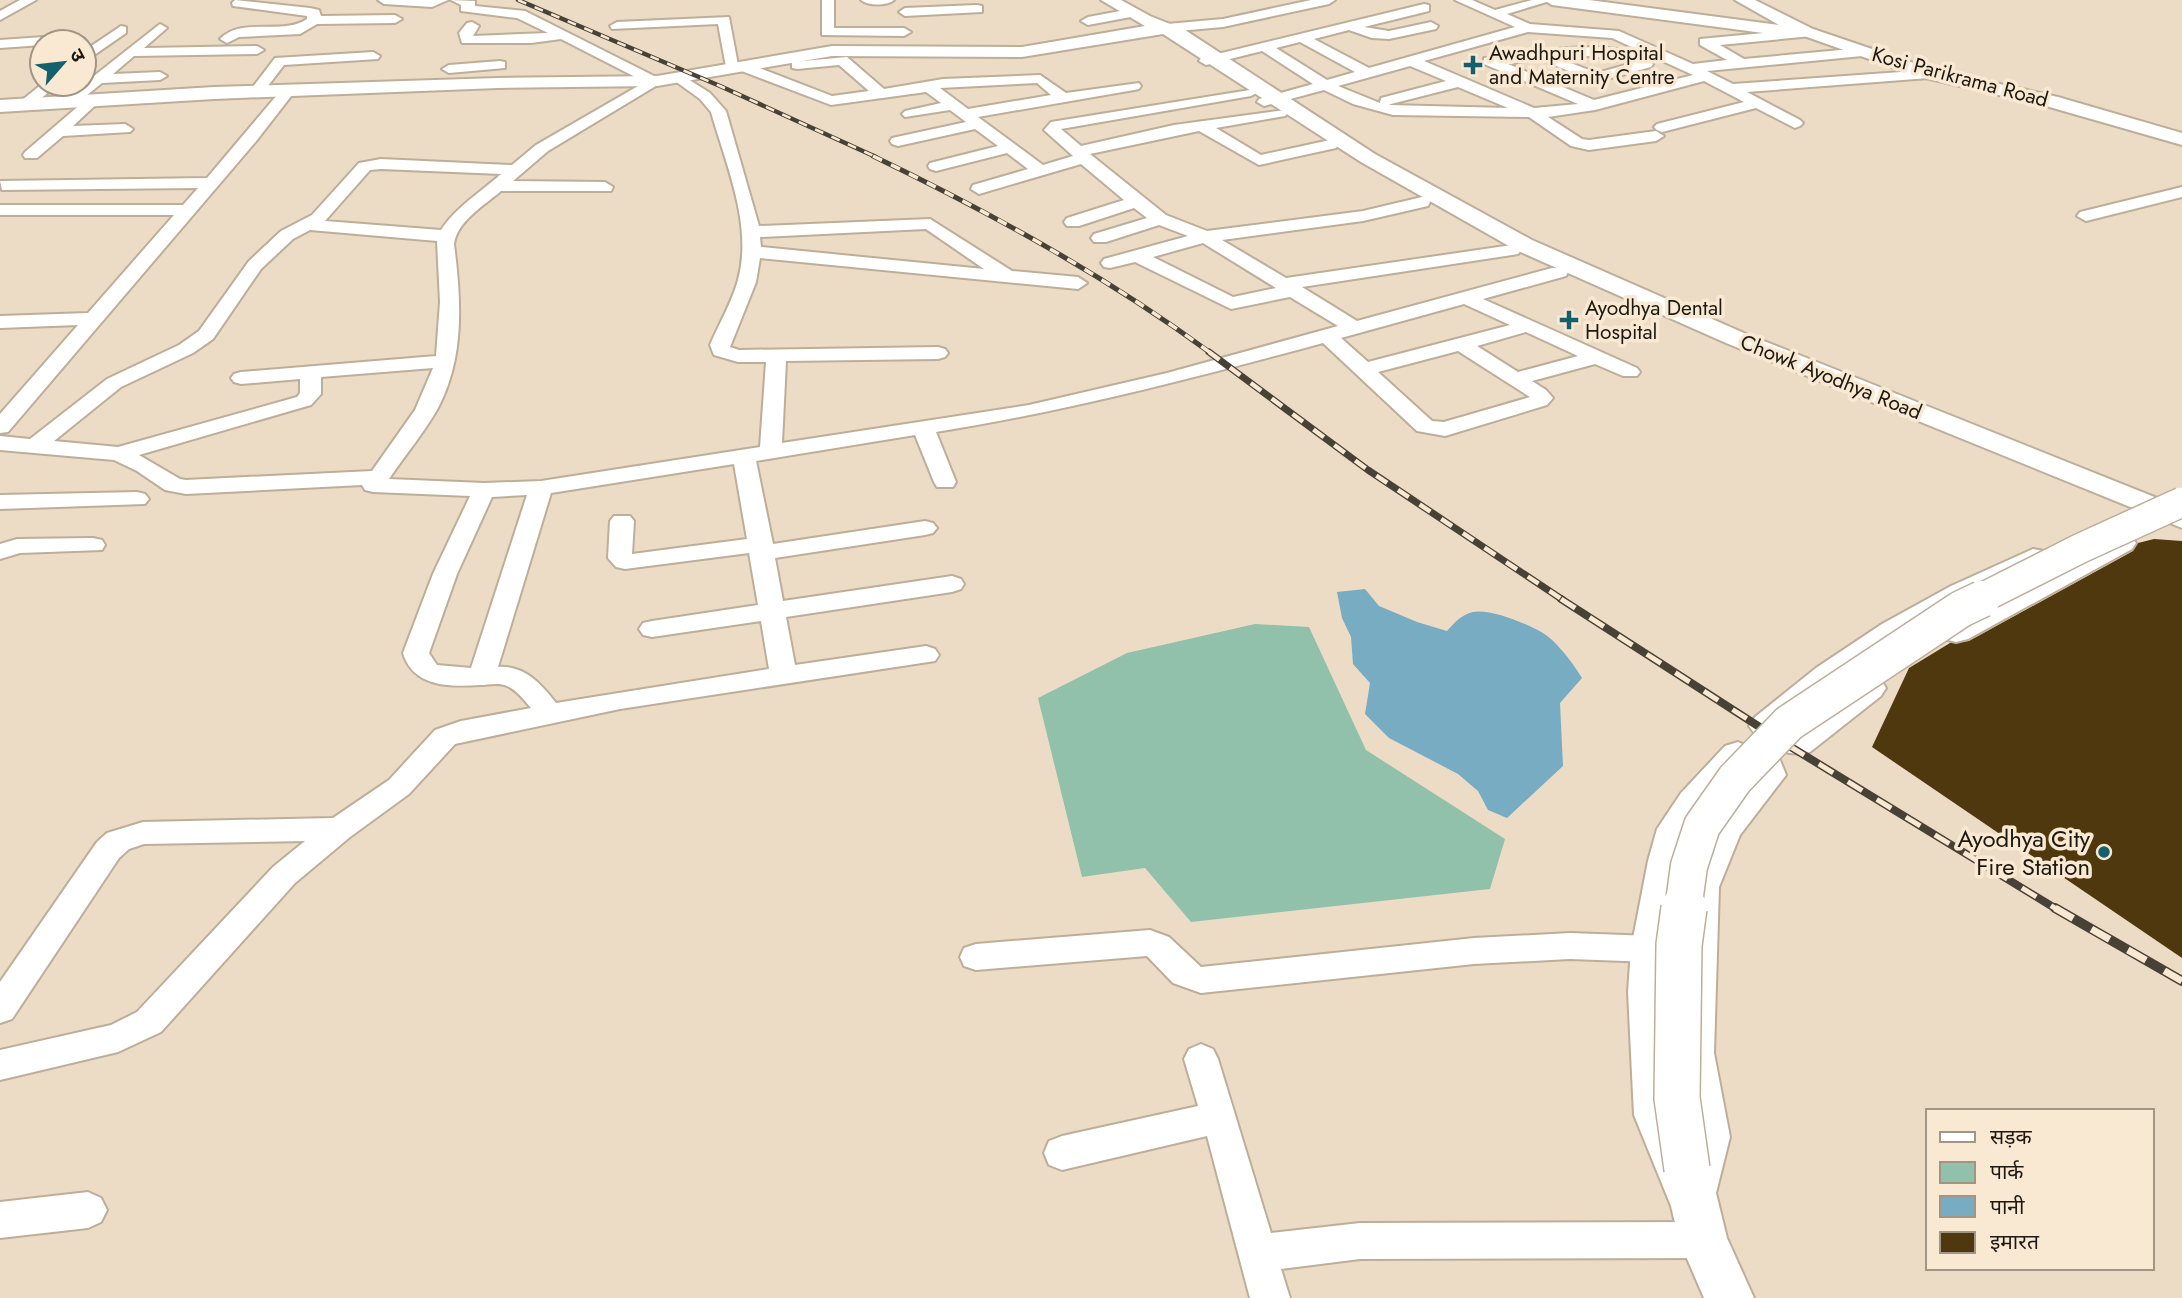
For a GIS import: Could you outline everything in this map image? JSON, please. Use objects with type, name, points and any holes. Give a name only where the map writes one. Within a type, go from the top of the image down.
[{"type":"main road","points":[[1110,0],[1211,59],[1335,148]]},
{"type":"main road","points":[[1552,0],[1807,33]]},
{"type":"main road","name":"Kosi Parikrama Road","points":[[1743,0],[1807,33],[1929,74],[2051,101],[2182,139]]},
{"type":"main road","points":[[0,106],[288,91],[500,68],[657,81],[904,41],[960,52],[1040,50],[1148,22]]},
{"type":"main road","name":"Chowk Ayodhya Road","points":[[1268,101],[1524,245],[1635,296],[2013,456]]},
{"type":"main road","name":"Chowk Ayodhya Road","points":[[1335,148],[1422,202],[1559,272],[1829,388],[2013,456]]},
{"type":"main road","points":[[2013,456],[2170,512]]},
{"type":"main road","points":[[2170,512],[1895,668],[1797,743],[1774,734],[1767,726],[1800,695],[1881,638],[1963,590],[2170,512]]},
{"type":"main road","points":[[1694,1202],[1677,1098],[1681,932],[1689,866],[1702,826],[1735,779],[1789,723],[1961,608],[2081,548],[2170,512]]},
{"type":"main road","points":[[1694,1202],[1707,1137],[1692,1053],[1699,887],[1724,829],[1768,775],[1767,769],[1738,755],[1695,803],[1676,829],[1667,861],[1652,950],[1649,992],[1657,1115],[1694,1202],[1729,1298]]},
{"type":"street","points":[[0,16],[30,0]]},
{"type":"street","points":[[384,0],[432,3],[442,0]]},
{"type":"street","points":[[457,0],[470,4],[466,8],[469,9],[520,14],[643,74],[646,78],[657,81]]},
{"type":"street","points":[[505,0],[521,7],[520,14]]},
{"type":"street","points":[[828,0],[827,32],[904,41],[905,12],[916,0]]},
{"type":"street","points":[[867,0],[888,0]]},
{"type":"street","points":[[1251,0],[1271,13]]},
{"type":"street","points":[[1088,20],[1223,23],[1329,0]]},
{"type":"street","points":[[1461,0],[1528,28]]},
{"type":"street","points":[[1493,14],[1546,0]]},
{"type":"street","points":[[238,2],[310,12],[314,13],[314,20]]},
{"type":"street","points":[[1211,59],[1424,8]]},
{"type":"street","points":[[905,12],[976,9]]},
{"type":"street","points":[[1401,13],[1451,37],[1494,63],[1595,106]]},
{"type":"street","points":[[214,50],[236,33],[300,30],[314,20],[395,19]]},
{"type":"street","points":[[613,21],[650,24],[724,20],[738,68],[828,101],[950,83],[1040,79],[1063,98]]},
{"type":"street","points":[[1348,25],[1370,35],[1382,37],[1451,37],[1528,28],[1607,32],[1691,68],[1795,123]]},
{"type":"street","points":[[472,26],[466,33],[467,40],[561,35]]},
{"type":"street","points":[[98,79],[160,28]]},
{"type":"street","points":[[98,47],[121,30]]},
{"type":"street","points":[[1741,63],[1705,42],[1807,33]]},
{"type":"street","points":[[1300,37],[1368,73]]},
{"type":"street","points":[[979,189],[1080,155],[1174,130],[1205,127],[1268,101],[1411,61],[1451,37]]},
{"type":"street","points":[[0,44],[28,42]]},
{"type":"street","points":[[1263,46],[1327,85],[1393,110],[1532,113],[1568,111],[1706,76]]},
{"type":"street","points":[[256,92],[276,63],[376,49]]},
{"type":"street","points":[[131,52],[257,50]]},
{"type":"street","points":[[950,83],[960,52]]},
{"type":"street","points":[[1494,63],[1535,54],[1560,52],[1620,55],[1646,64],[1596,78],[1535,54]]},
{"type":"street","points":[[1691,68],[1862,52]]},
{"type":"street","points":[[797,65],[842,60],[881,94]]},
{"type":"street","points":[[1411,61],[1532,113],[1571,140],[1583,144],[1659,131],[1759,103]]},
{"type":"street","points":[[449,69],[500,68]]},
{"type":"street","points":[[1115,72],[1163,107]]},
{"type":"street","points":[[1731,88],[1795,86],[1929,74]]},
{"type":"street","points":[[98,79],[160,76]]},
{"type":"street","points":[[680,78],[705,96],[718,111],[752,232],[747,282],[720,345],[726,354],[776,356],[938,353]]},
{"type":"street","points":[[657,81],[567,131],[514,170],[455,222],[446,236],[451,292],[439,384],[431,401],[373,485],[541,488],[1029,411],[1106,394],[1559,272]]},
{"type":"street","points":[[1372,104],[1459,82]]},
{"type":"street","points":[[910,114],[1063,98],[1134,86]]},
{"type":"street","points":[[929,87],[1039,170]]},
{"type":"street","points":[[0,427],[288,91]]},
{"type":"street","points":[[26,104],[34,98]]},
{"type":"street","points":[[71,101],[75,98]]},
{"type":"street","points":[[32,155],[94,100]]},
{"type":"street","points":[[1268,101],[1163,107],[1052,127],[1080,155],[1160,219],[1205,237],[1353,327]]},
{"type":"street","points":[[894,108],[961,110]]},
{"type":"street","points":[[898,141],[961,110]]},
{"type":"street","points":[[1205,127],[1259,160],[1335,148]]},
{"type":"street","points":[[58,131],[125,129]]},
{"type":"street","points":[[936,166],[1010,148]]},
{"type":"street","points":[[35,446],[114,383],[201,340],[225,311],[255,265],[287,234],[318,219],[365,166],[381,164],[514,170]]},
{"type":"street","points":[[2,185],[211,183]]},
{"type":"street","points":[[495,187],[605,187]]},
{"type":"street","points":[[2086,216],[2182,192]]},
{"type":"street","points":[[1073,222],[1136,202]]},
{"type":"street","points":[[1110,263],[1205,237],[1363,216],[1422,202]]},
{"type":"street","points":[[0,210],[188,210]]},
{"type":"street","points":[[1100,238],[1160,219]]},
{"type":"street","points":[[752,232],[930,224],[1008,277]]},
{"type":"street","points":[[309,225],[446,236]]},
{"type":"street","points":[[1138,256],[1231,303],[1289,287],[1512,250]]},
{"type":"street","points":[[752,252],[1078,283]]},
{"type":"street","points":[[1464,297],[1630,372]]},
{"type":"street","points":[[0,322],[91,319]]},
{"type":"street","points":[[1363,370],[1528,326]]},
{"type":"street","points":[[1326,335],[1426,426],[1439,430],[1540,401],[1542,398],[1539,394],[1461,344]]},
{"type":"street","points":[[771,452],[776,356]]},
{"type":"street","points":[[1515,379],[1597,357]]},
{"type":"street","points":[[241,378],[443,361]]},
{"type":"street","points":[[119,454],[304,401],[311,394],[310,372]]},
{"type":"street","points":[[923,428],[944,482]]},
{"type":"street","points":[[0,443],[119,454],[145,466],[173,485],[186,487],[378,477]]},
{"type":"street","points":[[744,456],[784,676]]},
{"type":"street","points":[[482,675],[541,488]]},
{"type":"street","points":[[484,489],[444,574],[416,653],[416,663],[425,672],[437,676],[516,677],[550,713]]},
{"type":"street","points":[[0,502],[137,499]]},
{"type":"street","points":[[621,521],[620,558],[625,562],[761,549],[925,528]]},
{"type":"street","points":[[0,552],[17,546],[93,545]]},
{"type":"street","points":[[652,629],[952,584]]},
{"type":"street","points":[[0,1065],[118,1038],[149,1022],[284,875],[340,829],[399,788],[445,737],[461,730],[550,713],[926,655]]},
{"type":"street","points":[[0,1009],[108,850],[118,841],[143,833],[340,829]]},
{"type":"street","points":[[976,957],[1150,943],[1164,950],[1181,973],[1191,979],[1201,980],[1474,951],[1570,947],[1652,950]]},
{"type":"street","points":[[1201,1059],[1220,1117],[1270,1298]]},
{"type":"street","points":[[1062,1153],[1220,1117]]},
{"type":"street","points":[[1259,1253],[1694,1202]]},
{"type":"street","points":[[0,1220],[88,1210]]},
{"type":"green space","points":[[1255,624],[1309,627],[1366,750],[1505,839],[1490,889],[1191,922],[1145,868],[1082,877],[1038,698],[1127,653]]},
{"type":"water","points":[[1365,589],[1379,606],[1447,631],[1462,617],[1473,612],[1491,613],[1525,624],[1551,639],[1582,678],[1560,703],[1563,766],[1507,818],[1488,810],[1478,791],[1458,774],[1389,738],[1365,714],[1370,683],[1353,664],[1351,637],[1342,618],[1337,592]]},
{"type":"building","name":"Ayodhya City Fire Station","points":[[2154,539],[2182,541],[2182,958],[1872,747],[1909,668],[1950,643],[1969,641],[2133,551],[2138,543]]},
{"type":"railway","points":[[518,0],[720,86],[876,157]]},
{"type":"railway","points":[[873,156],[1047,247],[1131,298],[1212,354]]},
{"type":"railway","points":[[1209,352],[1368,470],[1563,600]]},
{"type":"railway","points":[[1561,599],[1786,744],[2058,910]]},
{"type":"railway","points":[[2055,908],[2182,981]]},
{"type":"place","name":"Awadhpuri Hospital and Maternity Centre","points":[[1473,65]]},
{"type":"place","name":"Ayodhya Dental Hospital","points":[[1569,320]]},
{"type":"place","name":"Ayodhya City Fire Station","points":[[2104,852]]}]
